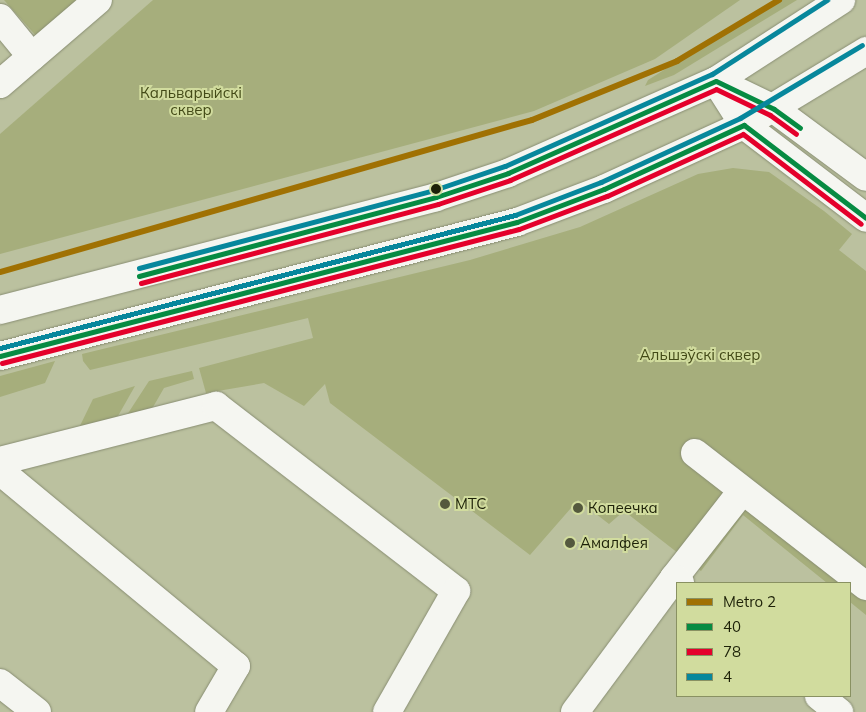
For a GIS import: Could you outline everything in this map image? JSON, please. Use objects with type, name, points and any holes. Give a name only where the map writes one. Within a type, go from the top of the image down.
[{"type":"main road","points":[[0,84],[98,0]]},
{"type":"main road","points":[[0,310],[436,198],[508,173],[716,81],[841,0]]},
{"type":"main road","points":[[0,18],[32,57]]},
{"type":"main road","points":[[0,356],[517,222],[604,189],[744,125],[866,51]]},
{"type":"main road","points":[[716,81],[774,108],[866,178]]},
{"type":"main road","points":[[716,81],[744,125],[866,218]]},
{"type":"main road","points":[[0,461],[216,406],[456,591],[388,712]]},
{"type":"main road","points":[[695,453],[866,586]]},
{"type":"main road","points":[[0,471],[236,666],[208,712]]},
{"type":"main road","points":[[677,581],[742,490]]},
{"type":"main road","points":[[575,712],[676,582]]},
{"type":"main road","points":[[0,683],[37,712]]},
{"type":"main road","points":[[820,697],[839,712]]},
{"type":"green space","points":[[4,0],[81,0],[38,38]]},
{"type":"green space","name":"Кальварыйскі сквер","points":[[153,0],[740,0],[655,59],[534,111],[0,254],[0,134]]},
{"type":"green space","points":[[775,0],[797,0],[674,75],[645,86],[648,80]]},
{"type":"green space","name":"Альшэўскі сквер","points":[[733,168],[769,172],[824,211],[852,234],[839,250],[866,271],[866,615],[851,603],[851,582],[826,582],[743,515],[701,571],[624,511],[609,524],[578,500],[530,555],[330,403],[325,384],[304,406],[264,383],[206,393],[199,368],[313,338],[308,318],[90,370],[83,361],[82,354],[470,260],[580,227],[698,174]]},
{"type":"green space","points":[[55,361],[45,383],[0,397],[0,376]]},
{"type":"green space","points":[[192,371],[194,379],[164,388],[149,414],[123,421],[149,381]]},
{"type":"green space","points":[[135,386],[114,423],[76,434],[93,399]]},
{"type":"metro line","name":"2","points":[[0,272],[532,120],[677,61],[779,0]]},
{"type":"transit line","name":"4","points":[[139,268],[434,190],[505,166],[712,74],[827,0]]},
{"type":"transit line","name":"4","points":[[0,348],[515,215],[601,182],[740,118],[862,45]]},
{"type":"transit line","name":"40","points":[[139,276],[436,197],[508,173],[716,81],[774,109],[800,128]]},
{"type":"transit line","name":"78","points":[[141,283],[438,204],[510,180],[716,89],[770,115],[796,134]]},
{"type":"transit line","name":"40","points":[[0,356],[517,222],[604,189],[744,125],[866,218]]},
{"type":"transit line","name":"78","points":[[2,363],[519,229],[607,196],[743,134],[861,224]]},
{"type":"place","name":"МТС","points":[[445,504]]},
{"type":"place","name":"Копеечка","points":[[578,508]]},
{"type":"place","name":"Амалфея","points":[[570,543]]}]
